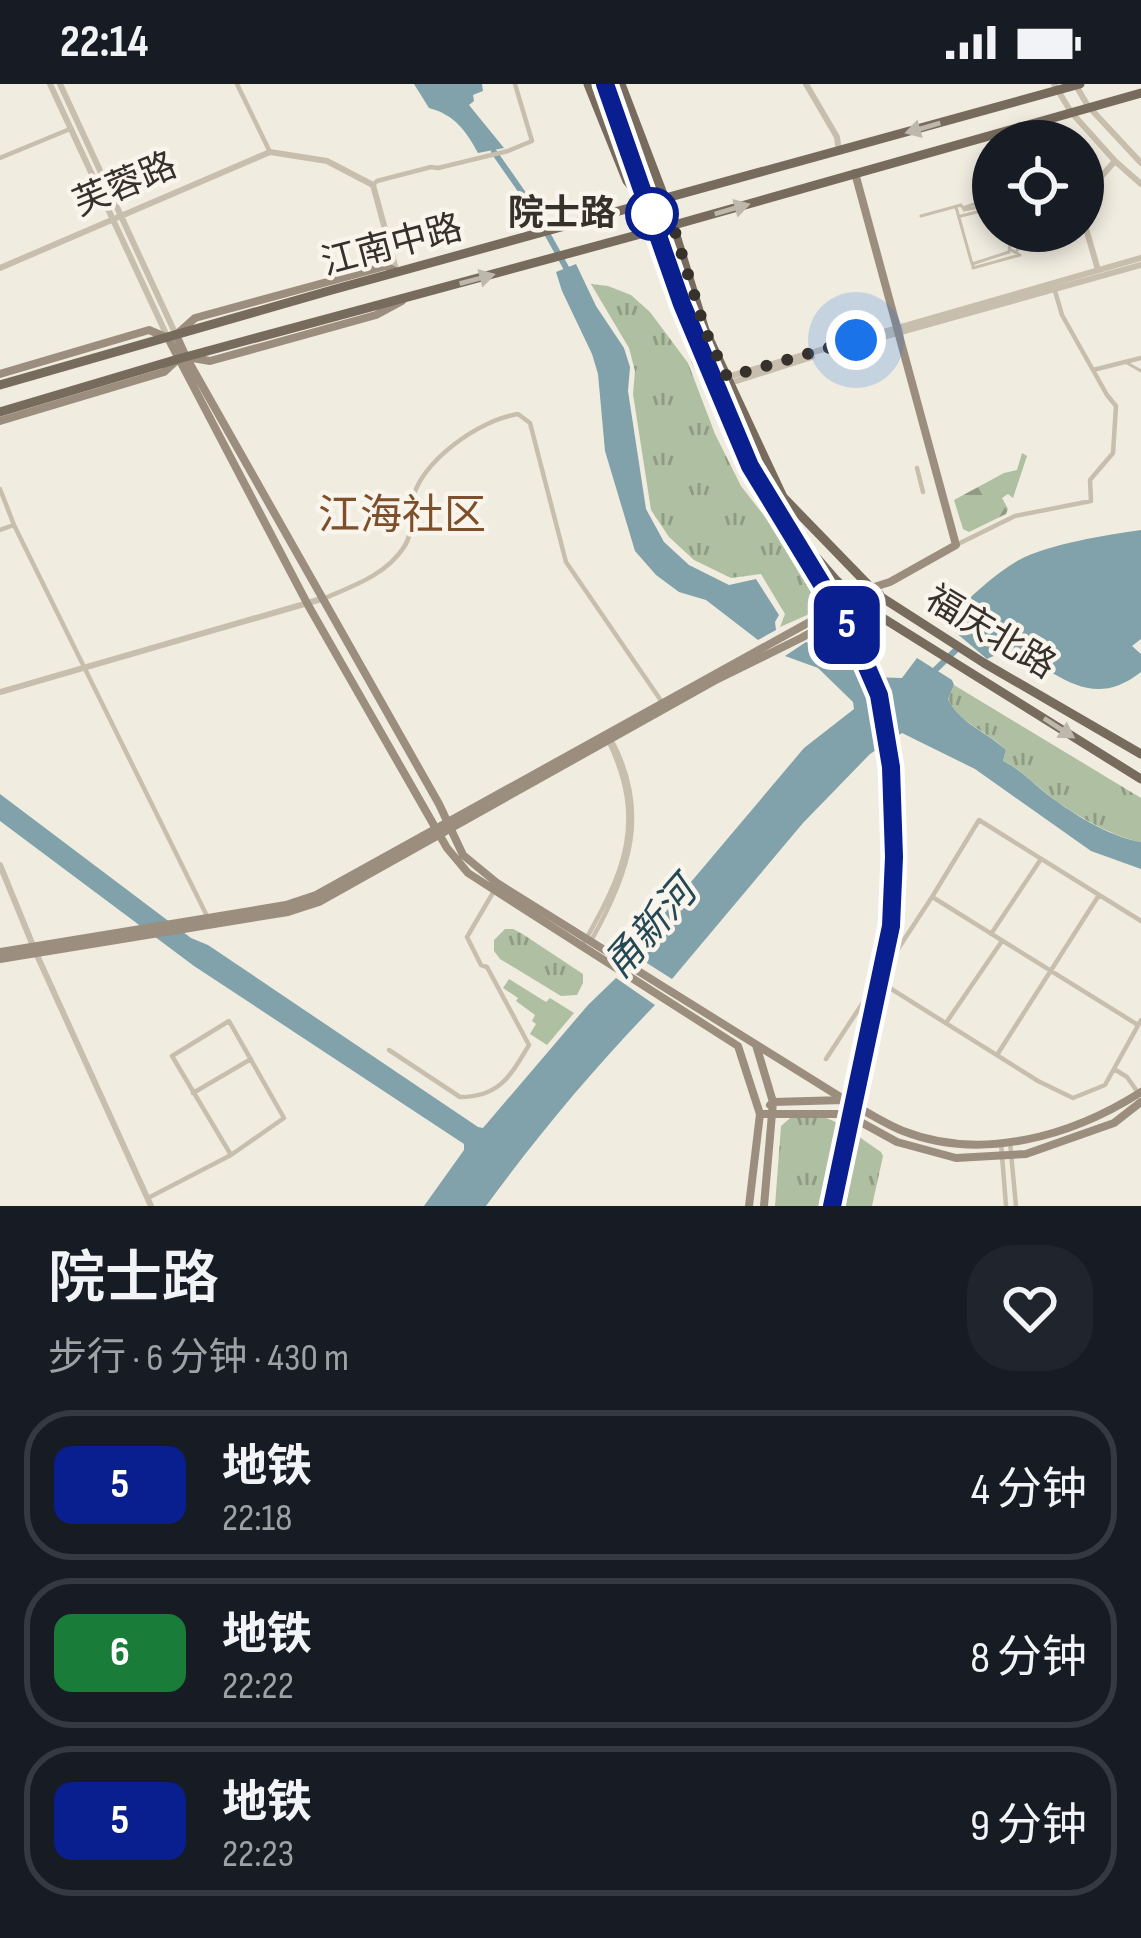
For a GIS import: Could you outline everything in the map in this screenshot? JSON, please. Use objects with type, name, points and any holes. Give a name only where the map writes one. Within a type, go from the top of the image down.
[{"type":"main road","points":[[588,84],[627,181],[647,205]]},
{"type":"main road","points":[[598,84],[647,205]]},
{"type":"main road","name":"福庆北路","points":[[624,84],[651,145],[705,330],[783,497],[874,591],[925,627],[1141,754]]},
{"type":"main road","name":"江南中路","points":[[0,385],[1077,84]]},
{"type":"main road","points":[[654,231],[1141,93]]},
{"type":"main road","points":[[0,956],[209,921],[316,895],[775,646],[801,638],[956,545],[855,173]]},
{"type":"main road","name":"福庆北路","points":[[647,205],[696,361],[758,490],[857,602],[1141,779]]},
{"type":"main road","name":"江南中路","points":[[0,412],[654,231]]},
{"type":"main road","points":[[0,374],[149,331],[172,336],[308,605],[438,831],[468,873],[617,962],[738,1046],[765,1114],[764,1206]]},
{"type":"main road","points":[[0,421],[164,372],[182,358]]},
{"type":"main road","points":[[182,358],[325,598],[463,854],[587,944]]},
{"type":"main road","points":[[775,646],[789,633],[857,602]]},
{"type":"main road","points":[[617,962],[672,990],[845,1100],[903,1131],[960,1146],[1024,1141],[1066,1129],[1140,1096]]},
{"type":"main road","points":[[756,1045],[773,1102]]},
{"type":"main road","points":[[765,1114],[846,1114],[897,1142],[956,1157],[1007,1155],[1026,1154],[1114,1123],[1140,1096]]},
{"type":"main road","points":[[773,1102],[845,1100]]},
{"type":"main road","points":[[749,1206],[765,1114],[773,1102]]},
{"type":"street","points":[[50,84],[172,336]]},
{"type":"street","points":[[60,84],[116,218]]},
{"type":"street","points":[[237,84],[271,152],[327,161],[373,185],[398,273]]},
{"type":"street","points":[[373,185],[431,167],[508,152],[532,141],[515,84]]},
{"type":"street","points":[[806,84],[837,137],[839,152]]},
{"type":"street","points":[[1077,84],[1088,106],[1141,163]]},
{"type":"street","points":[[1056,87],[1071,112],[1141,184]]},
{"type":"street","points":[[0,158],[70,128]]},
{"type":"street","name":"芙蓉路","points":[[0,268],[271,152]]},
{"type":"street","points":[[1104,173],[1114,161]]},
{"type":"street","points":[[921,216],[972,206]]},
{"type":"street","points":[[960,208],[973,268],[1020,255],[1017,252]]},
{"type":"street","points":[[959,217],[972,212]]},
{"type":"street","points":[[972,264],[1009,252]]},
{"type":"street","points":[[1093,252],[1098,271]]},
{"type":"street","points":[[1054,286],[1141,261]]},
{"type":"street","points":[[728,380],[1141,261]]},
{"type":"street","points":[[956,545],[1015,516],[1091,501],[1090,480],[1113,452],[1116,406],[1062,315],[1054,286]]},
{"type":"street","points":[[1093,370],[1141,358]]},
{"type":"street","points":[[1126,362],[1141,371]]},
{"type":"street","points":[[0,692],[308,605],[369,579],[404,547],[411,533],[415,494],[446,450],[489,424],[518,414],[530,422],[560,548],[572,574],[664,706]]},
{"type":"street","points":[[916,467],[923,492]]},
{"type":"street","points":[[0,489],[209,921]]},
{"type":"street","points":[[0,530],[14,525]]},
{"type":"street","points":[[587,944],[620,872],[628,837],[628,800],[608,737]]},
{"type":"street","points":[[826,1059],[979,820],[1141,921]]},
{"type":"street","points":[[992,934],[1041,858]]},
{"type":"street","points":[[0,865],[149,1202],[231,1155],[284,1118],[229,1021],[172,1055],[231,1155]]},
{"type":"street","points":[[389,1050],[460,1097],[507,1081],[529,1046],[466,937],[494,891]]},
{"type":"street","points":[[997,1055],[1099,895]]},
{"type":"street","points":[[878,980],[1073,1099],[1105,1085],[1139,1023],[932,897]]},
{"type":"street","points":[[946,1023],[1002,941]]},
{"type":"street","points":[[194,1093],[251,1059]]},
{"type":"street","points":[[1114,1069],[1127,1077],[1140,1096]]},
{"type":"street","points":[[1006,1142],[1006,1206]]},
{"type":"street","points":[[1007,1155],[1016,1206]]},
{"type":"green space","points":[[591,284],[631,295],[650,312],[688,363],[741,486],[818,585],[822,600],[814,612],[780,627],[785,614],[761,574],[731,578],[694,560],[669,537],[651,510],[629,348]]},
{"type":"green space","points":[[1022,453],[1027,456],[1013,498],[1008,494],[1002,498],[1006,514],[969,532],[963,529],[954,500],[1017,470]]},
{"type":"green space","points":[[954,685],[1141,798],[1141,842],[1075,813],[1003,761],[1006,750],[953,707],[948,699]]},
{"type":"green space","points":[[505,929],[521,933],[583,974],[577,995],[561,996],[500,959],[494,940]]},
{"type":"green space","points":[[509,979],[574,1013],[547,1045],[530,1034],[535,1015],[503,988]]},
{"type":"green space","points":[[797,1112],[831,1120],[881,1152],[872,1206],[775,1206],[781,1126]]},
{"type":"water","points":[[414,84],[482,84],[483,91],[473,95],[469,105],[504,148],[478,153],[459,125],[429,108]]},
{"type":"water","points":[[576,264],[630,367],[628,391],[646,509],[664,542],[689,565],[729,585],[756,579],[779,615],[776,630],[758,640],[706,600],[679,592],[635,551],[605,451],[598,374],[556,272]]},
{"type":"water","points":[[1141,530],[1141,639],[1132,646],[1141,654],[1141,672],[1117,686],[1095,689],[1075,684],[1022,657],[1005,654],[987,659],[954,631],[951,616],[1019,560],[1062,545]]},
{"type":"water","points":[[806,642],[840,655],[868,677],[902,678],[917,658],[952,680],[948,699],[953,707],[1006,750],[1003,761],[1077,815],[1115,835],[1141,842],[1141,869],[1091,851],[975,769],[902,733],[870,754],[803,823],[672,979],[631,953],[804,748],[854,709],[853,702],[818,668],[785,656]]},
{"type":"water","points":[[0,794],[191,938],[478,1127],[483,1128],[616,978],[655,1005],[567,1102],[486,1206],[424,1206],[464,1144],[194,966],[0,821]]},
{"type":"waterway","points":[[494,152],[533,208],[569,273]]},
{"type":"waterway","name":"甬新河","points":[[930,675],[959,647]]},
{"type":"metro line","name":"5","points":[[605,84],[682,304],[750,466],[854,637],[879,695],[891,767],[891,926],[832,1206]]},
{"type":"place","name":"院士路","points":[[652,214]]},
{"type":"district","name":"江海社区","points":[[402,516]]},
{"type":"route","points":[[652,214],[647,205],[665,199],[705,330],[727,377],[856,340]]}]
